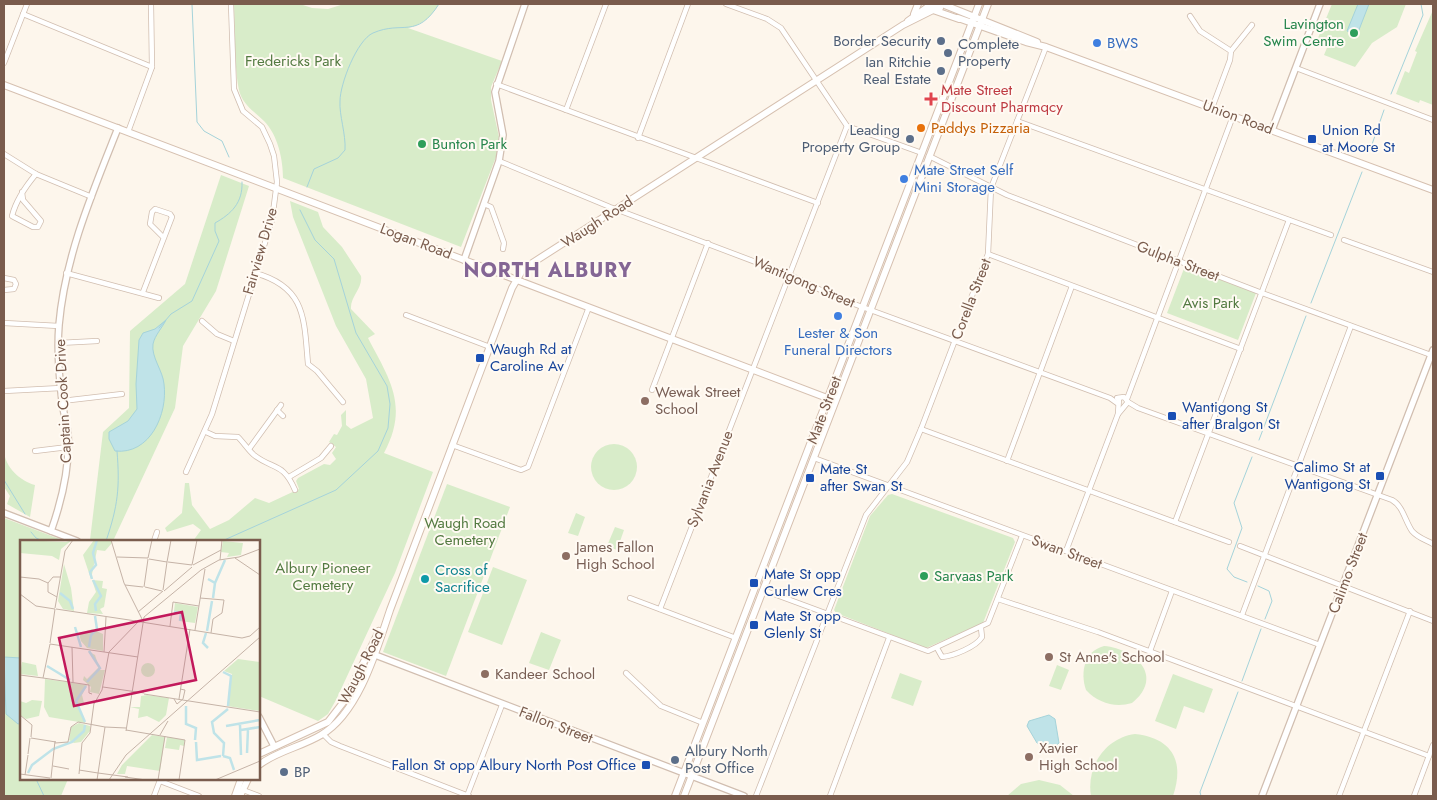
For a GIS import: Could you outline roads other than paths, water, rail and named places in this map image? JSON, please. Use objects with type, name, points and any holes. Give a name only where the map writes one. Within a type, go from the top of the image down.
[{"type":"main road","points":[[914,15],[918,4]]},
{"type":"main road","name":"Waugh Road","points":[[903,25],[931,4]]},
{"type":"main road","name":"Union Road","points":[[931,4],[959,20],[1044,46],[1433,190]]},
{"type":"main road","name":"Union Road","points":[[942,4],[977,8],[982,19],[1028,37],[1044,46]]},
{"type":"main road","name":"Mate Street","points":[[675,796],[831,400],[871,310],[988,4]]},
{"type":"main road","name":"Mate Street","points":[[684,796],[814,458],[831,400],[864,307],[977,8]]},
{"type":"main road","name":"Waugh Road","points":[[260,764],[278,754],[323,734],[332,727],[350,705],[390,610],[516,280],[526,266],[903,25],[933,10],[959,20]]},
{"type":"main road","name":"Logan Road","points":[[4,85],[831,400]]},
{"type":"main road","name":"Waugh Road","points":[[260,753],[328,722],[345,700],[372,654]]},
{"type":"main road","points":[[274,746],[278,754]]},
{"type":"main road","points":[[235,796],[241,780]]},
{"type":"main road","points":[[242,793],[248,780]]},
{"type":"street","points":[[4,63],[27,4]]},
{"type":"street","points":[[128,132],[152,67],[151,4]]},
{"type":"street","name":"Fairview Drive","points":[[186,472],[206,432],[272,220],[276,188],[276,166],[270,144],[262,127],[244,111],[234,89],[231,4]]},
{"type":"street","points":[[464,260],[500,160],[504,135],[495,100],[496,84],[526,4]]},
{"type":"street","points":[[566,110],[606,4]]},
{"type":"street","points":[[638,138],[688,4]]},
{"type":"street","points":[[726,4],[767,19],[781,28],[847,126],[922,153]]},
{"type":"street","points":[[741,10],[743,4]]},
{"type":"street","points":[[1272,130],[1320,4]]},
{"type":"street","points":[[23,14],[152,67]]},
{"type":"street","points":[[1190,16],[1200,31],[1231,51]]},
{"type":"street","points":[[1212,108],[1230,60],[1231,51],[1252,25]]},
{"type":"street","name":"Corella Street","points":[[756,796],[866,515],[907,462],[955,341],[988,254],[991,188],[1044,46]]},
{"type":"street","points":[[1296,68],[1433,120]]},
{"type":"street","points":[[496,84],[818,203]]},
{"type":"street","points":[[1066,552],[1233,116]]},
{"type":"street","points":[[1017,121],[1330,235]]},
{"type":"street","name":"Sylvania Avenue","points":[[660,609],[847,126]]},
{"type":"street","name":"Captain Cook Drive","points":[[51,531],[60,507],[67,472],[68,447],[62,401],[59,343],[59,326],[66,273],[118,128]]},
{"type":"street","points":[[4,154],[36,174],[92,197]]},
{"type":"street","name":"Gulpha Street","points":[[929,156],[991,188],[1178,261],[1351,326],[1432,352]]},
{"type":"street","name":"Wantigong Street","points":[[500,160],[617,209],[790,275],[835,297],[1396,502],[1413,531],[1420,538],[1433,544]]},
{"type":"street","points":[[22,192],[23,200],[40,218],[41,224],[38,227],[33,227],[12,218],[22,192],[36,174]]},
{"type":"street","points":[[484,204],[491,207],[504,242],[503,249]]},
{"type":"street","points":[[143,292],[164,238],[171,215],[156,209],[152,212],[150,224],[164,238]]},
{"type":"street","points":[[1175,522],[1290,220]]},
{"type":"street","points":[[1344,240],[1433,272]]},
{"type":"street","points":[[652,390],[708,243]]},
{"type":"street","points":[[988,254],[1241,349]]},
{"type":"street","points":[[66,273],[143,292],[159,298]]},
{"type":"street","points":[[255,273],[276,278],[291,293],[301,309],[308,364],[317,371],[343,402]]},
{"type":"street","points":[[4,278],[14,280],[16,284],[14,289],[4,290]]},
{"type":"street","points":[[1007,461],[1072,286]]},
{"type":"street","points":[[452,445],[521,470],[528,467],[589,307]]},
{"type":"street","points":[[406,316],[490,347]]},
{"type":"street","points":[[202,321],[217,334],[234,341]]},
{"type":"street","points":[[4,323],[59,326]]},
{"type":"street","points":[[1242,615],[1351,326]]},
{"type":"street","points":[[59,343],[97,341]]},
{"type":"street","name":"Calimo Street","points":[[1262,796],[1432,352]]},
{"type":"street","points":[[4,391],[61,388]]},
{"type":"street","points":[[62,401],[122,394]]},
{"type":"street","points":[[249,449],[281,405]]},
{"type":"street","points":[[277,410],[283,416]]},
{"type":"street","points":[[921,429],[1229,542]]},
{"type":"street","points":[[206,432],[215,436],[238,438],[252,454],[282,469],[289,477],[295,490]]},
{"type":"street","points":[[289,477],[307,468],[326,454],[331,446]]},
{"type":"street","points":[[35,451],[68,447]]},
{"type":"street","points":[[326,454],[330,460]]},
{"type":"street","name":"Swan Street","points":[[814,458],[888,487],[1320,645]]},
{"type":"street","points":[[4,513],[74,540]]},
{"type":"street","points":[[154,540],[157,532]]},
{"type":"street","points":[[763,590],[925,651],[937,648],[988,623],[1022,536]]},
{"type":"street","points":[[1240,546],[1344,584],[1433,621]]},
{"type":"street","points":[[1150,651],[1172,591]]},
{"type":"street","points":[[630,598],[736,638]]},
{"type":"street","points":[[998,599],[1150,651],[1429,756]]},
{"type":"street","points":[[1339,796],[1410,612]]},
{"type":"street","points":[[937,648],[942,657],[953,654],[978,642],[982,637],[981,628]]},
{"type":"street","points":[[830,796],[889,638]]},
{"type":"street","name":"Fallon Street","points":[[372,654],[744,796]]},
{"type":"street","points":[[626,673],[661,706],[703,723]]},
{"type":"street","points":[[323,734],[331,742],[468,796],[502,705]]},
{"type":"street","points":[[260,718],[274,746]]},
{"type":"street","points":[[260,729],[265,726]]},
{"type":"street","points":[[1414,796],[1433,745]]},
{"type":"street","points":[[154,796],[160,780],[199,796]]},
{"type":"street","points":[[242,793],[259,796]]},
{"type":"water","points":[[1358,4],[1369,4],[1357,35],[1347,31]]},
{"type":"water","points":[[166,320],[153,344],[154,354],[164,384],[163,408],[159,419],[147,439],[138,446],[127,451],[115,451],[109,439],[109,432],[128,421],[137,409],[136,384],[139,340],[143,333],[155,329]]},
{"type":"water","points":[[4,657],[20,658],[20,723],[18,724],[6,714]]},
{"type":"water","points":[[1049,715],[1055,719],[1059,743],[1052,749],[1037,743],[1027,726],[1029,721]]},
{"type":"waterway","points":[[192,4],[197,122],[204,131],[222,141],[229,157]]},
{"type":"waterway","points":[[307,187],[314,169],[338,158],[345,150],[340,106],[341,93],[346,74],[361,44],[373,33],[384,29],[416,26],[431,15],[439,4]]},
{"type":"waterway","points":[[1391,94],[1423,15],[1421,4]]},
{"type":"waterway","points":[[1369,153],[1384,110]]},
{"type":"waterway","points":[[1311,303],[1362,172]]},
{"type":"waterway","points":[[159,328],[171,314],[192,301],[219,241],[215,231],[215,223],[235,207],[242,189],[242,182]]},
{"type":"waterway","points":[[224,540],[336,490],[378,451],[388,428],[390,404],[387,386],[356,333],[334,259],[315,240],[300,210]]},
{"type":"waterway","points":[[1259,440],[1306,316]]},
{"type":"waterway","points":[[106,540],[117,496],[117,451]]},
{"type":"waterway","points":[[1247,582],[1234,577],[1227,569],[1242,528],[1234,503],[1252,457]]},
{"type":"waterway","points":[[4,480],[25,514]]},
{"type":"waterway","points":[[31,532],[41,540]]},
{"type":"waterway","points":[[1258,586],[1269,591],[1272,601],[1265,619]]},
{"type":"waterway","points":[[1242,681],[1261,629]]},
{"type":"waterway","points":[[1201,796],[1200,792],[1238,692]]},
{"type":"waterway","points":[[36,780],[44,796]]},
{"type":"place","name":"Lavington Swim Centre","points":[[1354,33]]},
{"type":"place","name":"Border Security","points":[[941,41]]},
{"type":"place","name":"BWS","points":[[1097,43]]},
{"type":"place","name":"Complete Property","points":[[948,53]]},
{"type":"place","name":"Ian Ritchie Real Estate","points":[[941,71]]},
{"type":"place","name":"Mate Street Discount Pharmqcy","points":[[931,99]]},
{"type":"place","name":"Paddys Pizzaria","points":[[921,128]]},
{"type":"place","name":"Leading Property Group","points":[[910,139]]},
{"type":"place","name":"Union Rd at Moore St","points":[[1312,139]]},
{"type":"place","name":"Bunton Park","points":[[422,144]]},
{"type":"place","name":"Mate Street Self Mini Storage","points":[[904,179]]},
{"type":"place","name":"Lester & Son Funeral Directors","points":[[838,316]]},
{"type":"place","name":"Waugh Rd at Caroline Av","points":[[480,358]]},
{"type":"place","name":"Wewak Street School","points":[[645,401]]},
{"type":"place","name":"Wantigong St after Bralgon St","points":[[1172,416]]},
{"type":"place","name":"Calimo St at Wantigong St","points":[[1380,476]]},
{"type":"place","name":"Mate St after Swan St","points":[[810,478]]},
{"type":"place","name":"James Fallon High School","points":[[566,556]]},
{"type":"place","name":"Sarvaas Park","points":[[924,576]]},
{"type":"place","name":"Cross of Sacrifice","points":[[425,579]]},
{"type":"place","name":"Mate St opp Curlew Cres","points":[[754,583]]},
{"type":"place","name":"Mate St opp Glenly St","points":[[754,625]]},
{"type":"place","name":"St Anne's School","points":[[1049,657]]},
{"type":"place","name":"Kandeer School","points":[[485,674]]},
{"type":"place","name":"Xavier High School","points":[[1029,757]]},
{"type":"place","name":"Albury North Post Office","points":[[675,760]]},
{"type":"place","name":"Fallon St opp Albury North Post Office","points":[[646,765]]},
{"type":"place","name":"BP","points":[[284,772]]},
{"type":"district","name":"NORTH ALBURY","points":[[548,270]]},
{"type":"park label","name":"Fredericks Park","points":[[293,61]]},
{"type":"park label","name":"Avis Park","points":[[1211,303]]},
{"type":"park label","name":"Waugh Road Cemetery","points":[[465,532]]},
{"type":"park label","name":"Albury Pioneer Cemetery","points":[[323,576]]}]
